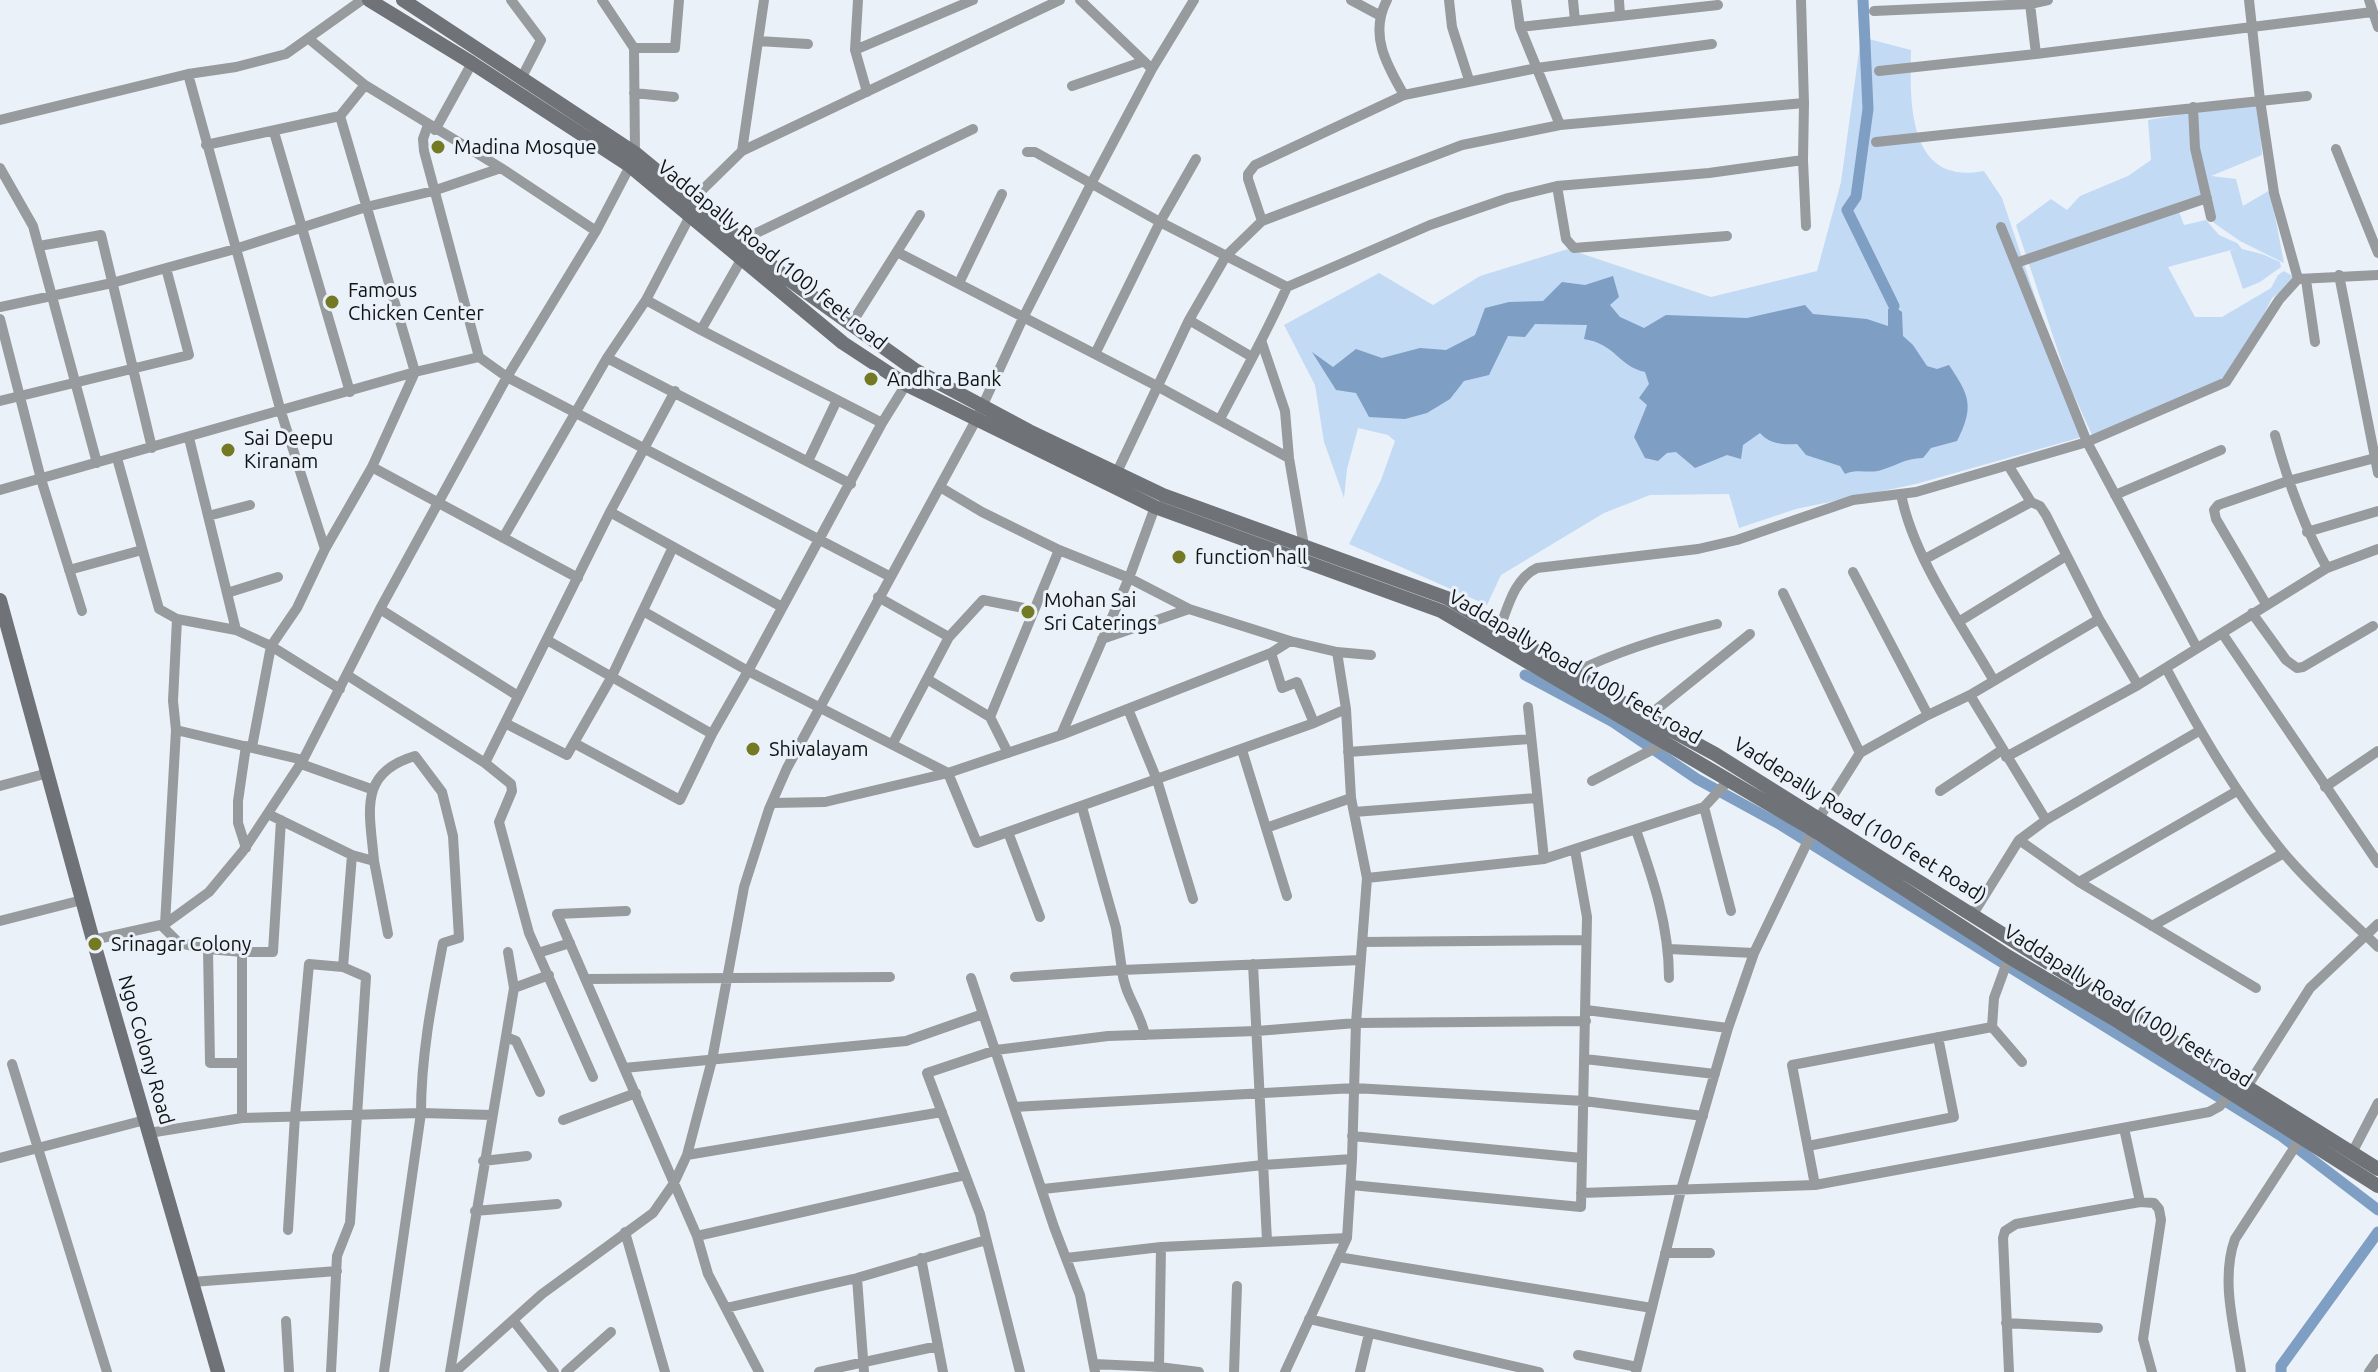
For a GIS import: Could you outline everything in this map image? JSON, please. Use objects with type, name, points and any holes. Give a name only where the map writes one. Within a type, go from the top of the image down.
[{"type":"main road","name":"Vaddapally Road (100) feet road","points":[[369,0],[632,160],[741,260],[843,343],[907,385],[979,414],[1155,507],[1441,611],[1721,788],[1811,833],[2006,964],[2119,1022],[2229,1099],[2378,1186]]},
{"type":"main road","name":"Vaddepally Road (100 feet Road)","points":[[403,0],[522,77],[632,160],[692,200],[850,326],[979,414],[1206,512],[1437,593],[1705,748],[1811,833],[1973,914],[2378,1169]]},
{"type":"main road","name":"Ngo Colony Road","points":[[0,600],[93,940],[218,1372]]},
{"type":"street","points":[[0,120],[188,74],[236,67],[286,54],[362,0]]},
{"type":"street","points":[[511,0],[541,40],[522,77]]},
{"type":"street","points":[[93,940],[163,924],[209,892],[246,848],[302,762],[380,609],[507,377],[596,231],[632,160],[634,93],[634,48],[602,0]]},
{"type":"street","points":[[634,48],[675,48],[679,0]]},
{"type":"street","points":[[742,151],[764,0]]},
{"type":"street","points":[[858,0],[855,50],[867,92]]},
{"type":"street","points":[[855,50],[973,0]]},
{"type":"street","points":[[692,200],[742,151],[1060,0]]},
{"type":"street","points":[[452,1372],[542,1294],[653,1213],[674,1183],[687,1155],[712,1060],[744,887],[787,768],[979,414],[1023,318],[1091,184],[1152,69],[1194,0]]},
{"type":"street","points":[[1351,0],[1379,15]]},
{"type":"street","points":[[1387,0],[1379,15],[1378,30],[1387,65],[1404,95]]},
{"type":"street","points":[[1449,0],[1452,27],[1469,80]]},
{"type":"street","points":[[1516,0],[1520,27],[1560,125]]},
{"type":"street","points":[[1573,0],[1575,21]]},
{"type":"street","points":[[1619,0],[1620,16]]},
{"type":"street","points":[[1801,0],[1806,226]]},
{"type":"street","points":[[1874,11],[2048,0]]},
{"type":"street","points":[[2249,0],[2274,193],[2302,280],[2315,342]]},
{"type":"street","points":[[2369,0],[2378,27]]},
{"type":"street","points":[[1085,2],[1152,69]]},
{"type":"street","points":[[2030,2],[2036,54]]},
{"type":"street","points":[[1520,27],[1718,5]]},
{"type":"street","points":[[1879,71],[2372,12]]},
{"type":"street","points":[[309,39],[365,85],[501,168],[596,231]]},
{"type":"street","points":[[758,41],[808,44]]},
{"type":"street","points":[[1262,221],[1248,179],[1255,165],[1404,95],[1537,68],[1712,44]]},
{"type":"street","points":[[1072,86],[1142,62]]},
{"type":"street","points":[[472,63],[422,146],[479,357],[507,377],[889,576]]},
{"type":"street","points":[[188,74],[281,412],[325,549]]},
{"type":"street","points":[[206,145],[340,116],[365,85]]},
{"type":"street","points":[[634,93],[674,97]]},
{"type":"street","points":[[1876,142],[2307,96]]},
{"type":"street","points":[[1117,472],[1189,320],[1226,256],[1262,221],[1457,146],[1560,125],[1804,103]]},
{"type":"street","points":[[2193,107],[2195,148],[2211,217]]},
{"type":"street","points":[[246,848],[238,812],[271,646],[297,608],[325,549],[372,467],[415,372],[340,116]]},
{"type":"street","points":[[742,240],[973,129]]},
{"type":"street","points":[[274,132],[350,392]]},
{"type":"street","points":[[2336,149],[2378,253]]},
{"type":"street","points":[[1027,152],[1035,152],[1160,222],[1287,287]]},
{"type":"street","points":[[1095,354],[1160,222],[1196,159]]},
{"type":"street","points":[[1220,419],[1262,343],[1287,287],[1430,225],[1508,198],[1557,186],[1709,173],[1803,160]]},
{"type":"street","points":[[0,168],[33,226],[97,463]]},
{"type":"street","points":[[0,307],[112,283],[235,249],[501,168]]},
{"type":"street","points":[[1557,186],[1566,239],[1574,248],[1727,236]]},
{"type":"street","points":[[959,283],[1002,194]]},
{"type":"street","points":[[2016,263],[2207,198]]},
{"type":"street","points":[[850,326],[920,215]]},
{"type":"street","points":[[503,538],[607,358],[646,300],[690,216]]},
{"type":"street","points":[[2001,227],[2087,442],[2197,648]]},
{"type":"street","points":[[39,246],[101,235],[152,448]]},
{"type":"street","points":[[897,252],[1220,419],[1289,458]]},
{"type":"street","points":[[701,330],[741,260]]},
{"type":"street","points":[[0,401],[189,355],[166,268]]},
{"type":"street","points":[[2339,275],[2375,440],[2378,473]]},
{"type":"street","points":[[1499,630],[1525,573],[1537,568],[1698,549],[1737,540],[1853,500],[1916,492],[2087,442],[2226,382],[2279,300],[2302,280],[2339,275],[2378,275]]},
{"type":"street","points":[[646,300],[882,423]]},
{"type":"street","points":[[0,319],[41,479],[82,611]]},
{"type":"street","points":[[1189,320],[1252,357]]},
{"type":"street","points":[[1262,343],[1285,411],[1289,458],[1304,546]]},
{"type":"street","points":[[0,490],[415,372],[479,357]]},
{"type":"street","points":[[607,358],[851,484]]},
{"type":"street","points":[[574,743],[680,800],[712,734],[818,540],[915,370]]},
{"type":"street","points":[[485,763],[610,512],[675,391]]},
{"type":"street","points":[[808,461],[837,400]]},
{"type":"street","points":[[2275,435],[2307,532],[2327,568]]},
{"type":"street","points":[[189,438],[236,630]]},
{"type":"street","points":[[2115,495],[2221,450]]},
{"type":"street","points":[[117,458],[159,609],[177,619],[236,630],[271,646],[340,689]]},
{"type":"street","points":[[2266,604],[2216,519],[2214,510],[2223,502],[2288,481],[2375,458]]},
{"type":"street","points":[[2008,465],[2031,502],[2040,506],[2099,619],[2138,685]]},
{"type":"street","points":[[372,467],[578,578]]},
{"type":"street","points":[[940,487],[982,512],[1059,550],[1129,578],[1189,609],[1290,641],[1337,652],[1371,655]]},
{"type":"street","points":[[1901,494],[1907,522],[1925,559],[1994,681]]},
{"type":"street","points":[[1925,559],[2031,502]]},
{"type":"street","points":[[208,516],[250,505]]},
{"type":"street","points":[[1061,735],[1129,578],[1155,507]]},
{"type":"street","points":[[2307,532],[2378,511]]},
{"type":"street","points":[[610,512],[782,607]]},
{"type":"street","points":[[505,723],[567,755],[611,678],[673,547]]},
{"type":"street","points":[[1940,791],[2004,754],[2138,685],[2327,568],[2378,549]]},
{"type":"street","points":[[69,570],[142,550]]},
{"type":"street","points":[[990,717],[1059,550]]},
{"type":"street","points":[[1960,621],[2066,556]]},
{"type":"street","points":[[1853,572],[1928,715]]},
{"type":"street","points":[[227,593],[278,577]]},
{"type":"street","points":[[1783,593],[1860,753]]},
{"type":"street","points":[[878,597],[949,637]]},
{"type":"street","points":[[893,743],[949,637],[983,600],[1034,610]]},
{"type":"street","points":[[380,609],[518,696]]},
{"type":"street","points":[[1102,639],[1189,609]]},
{"type":"street","points":[[643,611],[748,671],[948,773],[977,843],[1242,750],[1346,709]]},
{"type":"street","points":[[2252,613],[2286,660],[2297,668],[2373,626]]},
{"type":"street","points":[[177,619],[173,701],[176,730],[163,924],[179,943],[208,949],[273,952],[281,820]]},
{"type":"street","points":[[1578,1355],[1636,1369],[1681,1190],[1728,1028],[1754,953],[1811,833],[1860,753],[1970,695],[2099,619]]},
{"type":"street","points":[[1573,673],[1613,653],[1717,624]]},
{"type":"street","points":[[2222,633],[2325,787],[2374,849],[2378,863]]},
{"type":"street","points":[[1647,717],[1750,634]]},
{"type":"street","points":[[547,640],[712,734]]},
{"type":"street","points":[[772,803],[825,802],[948,773],[1061,735],[1271,653],[1290,641]]},
{"type":"street","points":[[1285,1372],[1347,1238],[1351,1185],[1356,1023],[1367,878],[1351,798],[1346,709],[1337,652]]},
{"type":"street","points":[[1271,653],[1282,688],[1297,682],[1314,723]]},
{"type":"street","points":[[2166,668],[2199,731],[2237,791],[2284,853],[2378,947]]},
{"type":"street","points":[[347,675],[485,763],[512,787],[499,822],[529,933],[593,1077]]},
{"type":"street","points":[[927,679],[990,717],[1008,753]]},
{"type":"street","points":[[1970,695],[2046,820]]},
{"type":"street","points":[[1528,707],[1544,859]]},
{"type":"street","points":[[1128,709],[1157,780],[1193,899]]},
{"type":"street","points":[[176,730],[249,746],[302,762],[371,789]]},
{"type":"street","points":[[1973,914],[2019,840],[2046,820],[2199,731]]},
{"type":"street","points":[[1348,752],[1530,739]]},
{"type":"street","points":[[1592,781],[1656,748]]},
{"type":"street","points":[[1242,750],[1287,896]]},
{"type":"street","points":[[2325,787],[2378,751]]},
{"type":"street","points":[[384,1372],[421,1113],[421,1070],[426,1029],[443,943],[459,938],[453,836],[442,792],[415,756],[396,765],[371,789],[369,803],[374,861],[388,934]]},
{"type":"street","points":[[0,786],[48,773]]},
{"type":"street","points":[[1367,878],[1544,859],[1704,807],[1721,788]]},
{"type":"street","points":[[2079,882],[2237,791]]},
{"type":"street","points":[[1266,828],[1351,798]]},
{"type":"street","points":[[1354,812],[1536,798]]},
{"type":"street","points":[[1082,807],[1116,928],[1124,987],[1137,1008],[1145,1035]]},
{"type":"street","points":[[1704,807],[1731,911]]},
{"type":"street","points":[[268,814],[352,855],[374,861]]},
{"type":"street","points":[[1636,830],[1660,899],[1669,949],[1669,978]]},
{"type":"street","points":[[1008,832],[1040,917]]},
{"type":"street","points":[[2019,840],[2079,882],[2256,988]]},
{"type":"street","points":[[1351,1185],[1581,1207],[1587,917],[1575,850]]},
{"type":"street","points":[[2152,926],[2284,853]]},
{"type":"street","points":[[343,967],[352,855]]},
{"type":"street","points":[[0,921],[82,900]]},
{"type":"street","points":[[626,911],[557,914],[697,1236],[708,1274],[759,1372]]},
{"type":"street","points":[[1581,1193],[1815,1185],[2209,1112],[2248,1086],[2310,988],[2378,924]]},
{"type":"street","points":[[1362,942],[1586,940]]},
{"type":"street","points":[[538,953],[570,943]]},
{"type":"street","points":[[208,949],[210,1063],[242,1063]]},
{"type":"street","points":[[1669,949],[1754,953]]},
{"type":"street","points":[[242,952],[242,1118]]},
{"type":"street","points":[[452,1372],[483,1161],[514,988],[508,952]]},
{"type":"street","points":[[1015,977],[1361,960]]},
{"type":"street","points":[[288,1230],[309,964],[343,967],[366,977],[350,1223],[337,1256],[331,1372]]},
{"type":"street","points":[[1253,964],[1267,1241]]},
{"type":"street","points":[[2006,964],[1994,998],[1992,1027],[2022,1062]]},
{"type":"street","points":[[514,988],[549,975]]},
{"type":"street","points":[[586,979],[890,977]]},
{"type":"street","points":[[971,978],[1080,1295],[1094,1368],[1159,1367],[1199,1372]]},
{"type":"street","points":[[624,1068],[906,1041],[983,1014]]},
{"type":"street","points":[[1020,1372],[980,1214],[927,1073],[996,1050],[1108,1036],[1586,1015],[1728,1028]]},
{"type":"street","points":[[1815,1185],[1792,1065],[1992,1027]]},
{"type":"street","points":[[506,1037],[516,1041],[540,1092]]},
{"type":"street","points":[[1808,1146],[1954,1117],[1938,1037]]},
{"type":"street","points":[[1585,1059],[1715,1074]]},
{"type":"street","points":[[12,1064],[107,1372]]},
{"type":"street","points":[[1014,1107],[1354,1088],[1584,1101],[1703,1116]]},
{"type":"street","points":[[563,1120],[636,1093]]},
{"type":"street","points":[[2352,1153],[2378,1103]]},
{"type":"street","points":[[687,1155],[942,1112]]},
{"type":"street","points":[[0,1158],[147,1127],[242,1118],[421,1113],[492,1115]]},
{"type":"street","points":[[2124,1128],[2140,1202]]},
{"type":"street","points":[[1352,1136],[1582,1158]]},
{"type":"street","points":[[2241,1372],[2230,1293],[2230,1253],[2235,1239],[2300,1139]]},
{"type":"street","points":[[483,1161],[527,1156]]},
{"type":"street","points":[[1043,1189],[1263,1165],[1352,1159]]},
{"type":"street","points":[[697,1236],[965,1175]]},
{"type":"street","points":[[2009,1372],[2003,1238],[2008,1227],[2140,1202],[2154,1203],[2161,1220],[2143,1339],[2152,1372]]},
{"type":"street","points":[[475,1211],[557,1204]]},
{"type":"street","points":[[625,1232],[665,1372]]},
{"type":"street","points":[[1066,1258],[1161,1247],[1347,1238]]},
{"type":"street","points":[[726,1308],[857,1278],[986,1240]]},
{"type":"street","points":[[1159,1367],[1161,1247]]},
{"type":"street","points":[[1665,1253],[1710,1253]]},
{"type":"street","points":[[1338,1257],[1652,1308]]},
{"type":"street","points":[[921,1258],[943,1372]]},
{"type":"street","points":[[192,1282],[337,1271]]},
{"type":"street","points":[[857,1278],[864,1367]]},
{"type":"street","points":[[1234,1372],[1237,1286]]},
{"type":"street","points":[[1309,1319],[1539,1372]]},
{"type":"street","points":[[513,1320],[554,1372]]},
{"type":"street","points":[[286,1321],[289,1372]]},
{"type":"street","points":[[2006,1323],[2098,1328]]},
{"type":"street","points":[[566,1372],[611,1332]]},
{"type":"street","points":[[1360,1372],[1369,1334]]},
{"type":"street","points":[[819,1372],[864,1367],[938,1346]]},
{"type":"street","points":[[2369,1372],[2378,1359]]},
{"type":"shaded area","points":[[1861,37],[1911,50],[1913,115],[1918,136],[1927,153],[1940,166],[1959,172],[1984,171],[2002,198],[2082,437],[1916,484],[1796,509],[1739,528],[1729,494],[1650,495],[1604,513],[1501,575],[1487,605],[1349,544],[1381,480],[1395,441],[1388,435],[1358,428],[1347,469],[1344,498],[1324,442],[1315,385],[1284,325],[1379,273],[1433,305],[1480,276],[1568,249],[1711,297],[1817,271],[1841,182]]},
{"type":"shaded area","points":[[2259,104],[2262,155],[2211,176],[2236,179],[2243,206],[2270,190],[2284,263],[2240,241],[2214,223],[2197,147],[2197,118],[2201,109]]},
{"type":"shaded area","points":[[2189,113],[2204,199],[2178,209],[2184,225],[2206,220],[2219,235],[2237,243],[2242,249],[2280,262],[2281,267],[2260,282],[2243,289],[2230,251],[2235,249],[2168,267],[2195,317],[2222,317],[2271,288],[2284,271],[2294,277],[2272,298],[2251,340],[2226,377],[2092,435],[2069,384],[2016,225],[2051,199],[2067,210],[2080,196],[2128,176],[2151,160],[2148,120]]},
{"type":"shaded area","points":[[1613,276],[1619,297],[1610,305],[1620,317],[1644,328],[1666,315],[1747,318],[1805,305],[1813,314],[1867,319],[1888,326],[1888,309],[1894,306],[1902,312],[1903,336],[1927,366],[1937,369],[1949,365],[1961,385],[1968,409],[1963,429],[1957,441],[1931,448],[1923,458],[1878,471],[1845,474],[1840,466],[1806,455],[1797,444],[1777,443],[1760,433],[1743,445],[1741,459],[1727,455],[1695,468],[1676,452],[1667,453],[1658,461],[1645,458],[1634,437],[1647,405],[1639,398],[1649,384],[1645,372],[1629,365],[1603,345],[1584,339],[1587,325],[1535,324],[1525,337],[1508,336],[1489,375],[1464,381],[1450,399],[1427,413],[1405,419],[1369,417],[1356,393],[1336,390],[1312,352],[1333,367],[1356,349],[1382,358],[1420,348],[1446,350],[1475,335],[1485,308],[1509,302],[1543,301],[1562,282],[1585,285]]},
{"type":"waterway","points":[[1863,0],[1868,109],[1856,197],[1847,210],[1894,306]]},
{"type":"waterway","points":[[1525,675],[1613,722],[1697,779],[1781,825],[2280,1135],[2378,1210]]},
{"type":"waterway","points":[[2281,1372],[2281,1366],[2378,1232]]},
{"type":"place","name":"Madina Mosque","points":[[438,147]]},
{"type":"place","name":"Famous Chicken Center","points":[[332,302]]},
{"type":"place","name":"Andhra Bank","points":[[871,379]]},
{"type":"place","name":"Sai Deepu Kiranam","points":[[228,450]]},
{"type":"place","name":"function hall","points":[[1179,557]]},
{"type":"place","name":"Mohan Sai Sri Caterings","points":[[1028,612]]},
{"type":"place","name":"Shivalayam","points":[[753,749]]},
{"type":"place","name":"Srinagar Colony","points":[[95,944]]}]
